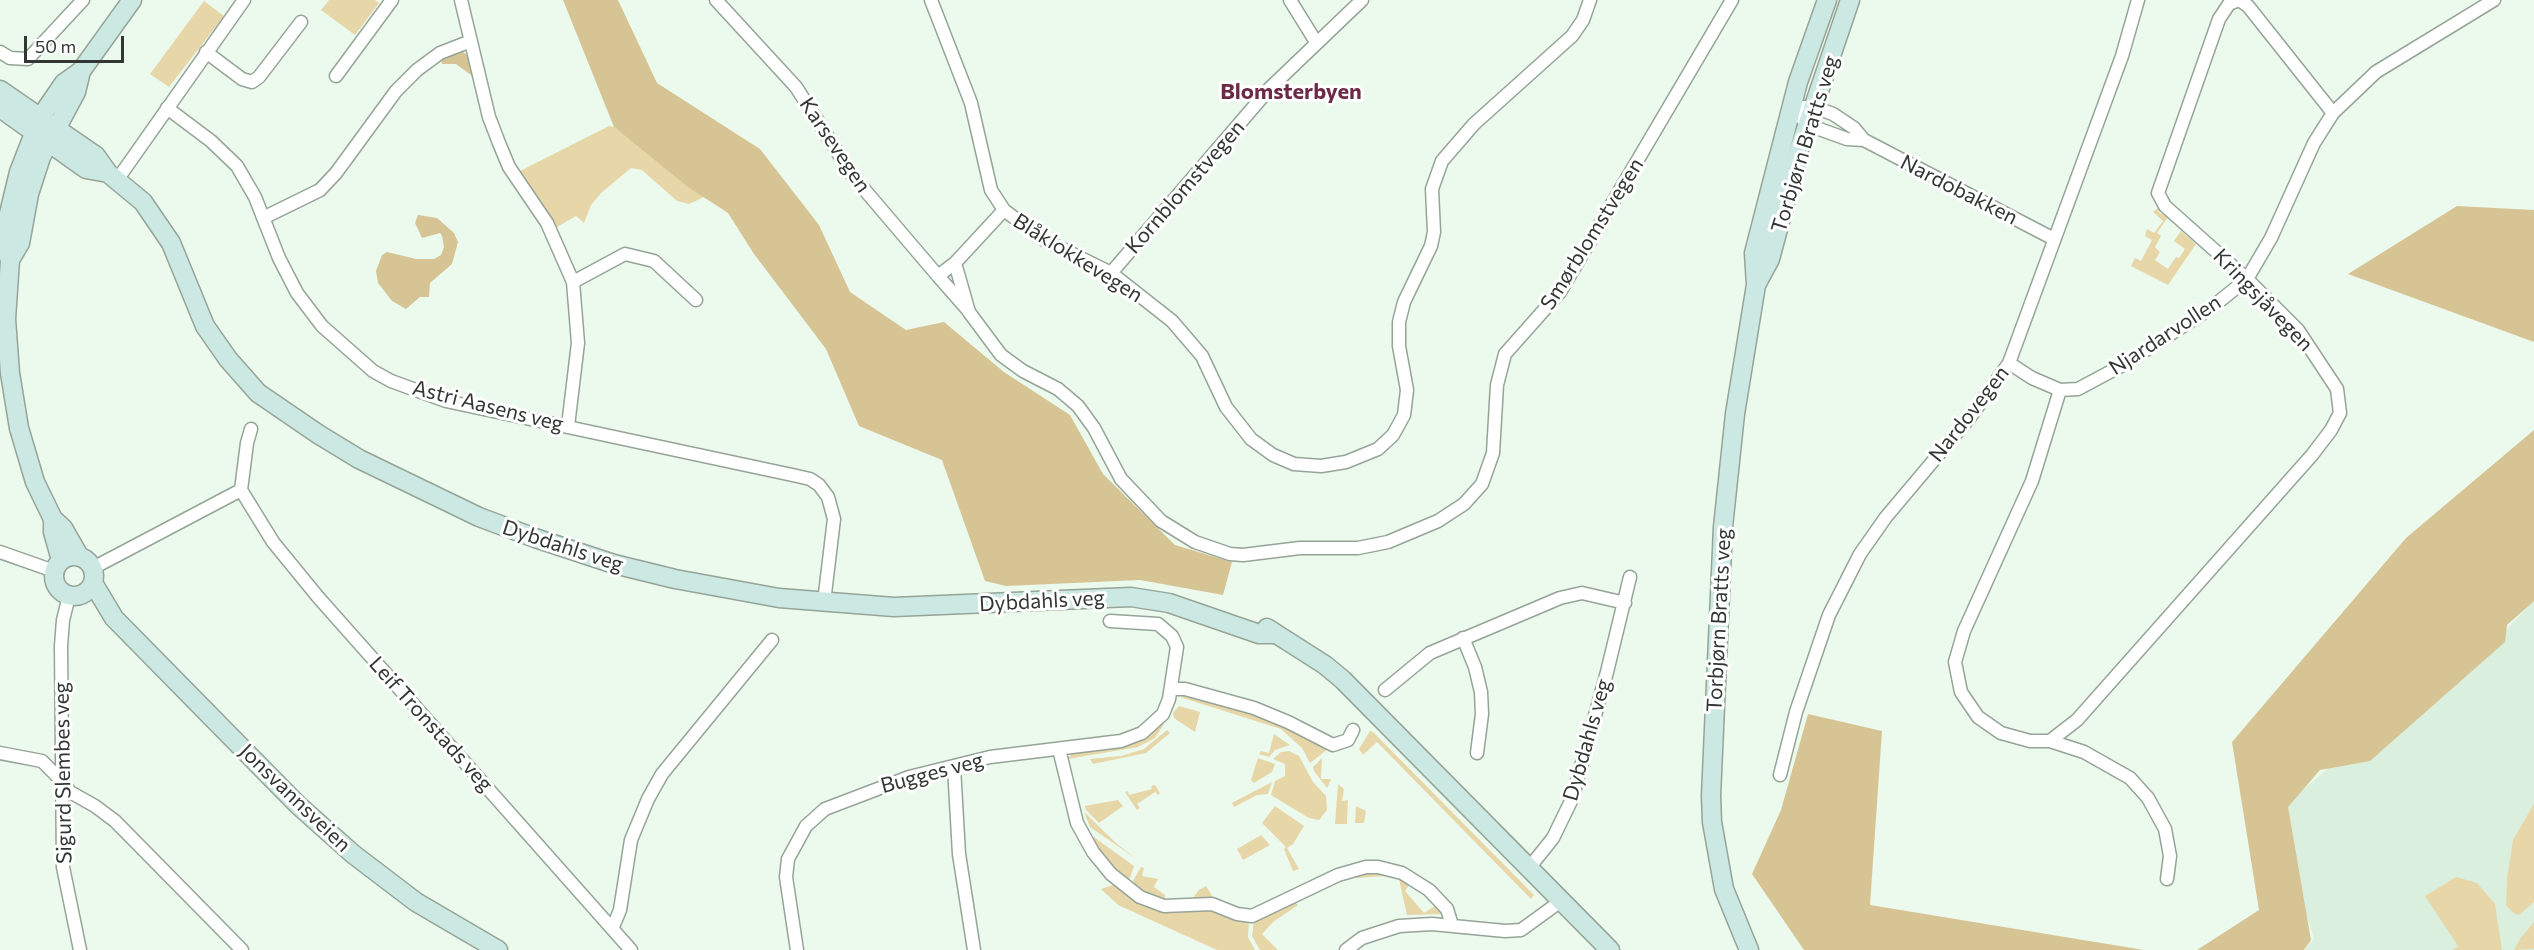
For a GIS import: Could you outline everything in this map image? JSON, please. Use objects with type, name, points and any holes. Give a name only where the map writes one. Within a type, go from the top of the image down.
[{"type":"main road","name":"Jonsvannsveien","points":[[10,260],[5,246],[6,226],[16,182],[36,125],[64,83],[81,71],[132,0]]},
{"type":"main road","name":"Torbjørn Bratts veg","points":[[1749,950],[1728,899],[1719,866],[1711,796],[1723,527],[1735,414],[1756,285],[1754,253],[1791,107],[1827,0]]},
{"type":"main road","name":"Torbjørn Bratts veg","points":[[1756,285],[1770,259],[1808,125],[1850,0]]},
{"type":"main road","name":"Jonsvannsveien","points":[[81,71],[76,92],[52,135],[29,194],[20,243],[10,260],[3,319],[19,428],[35,482],[53,519],[63,528],[114,618],[298,805],[353,854],[416,902],[498,950]]},
{"type":"main road","points":[[0,90],[36,125]]},
{"type":"main road","points":[[0,108],[36,125]]},
{"type":"main road","name":"Dybdahls veg","points":[[36,125],[96,156],[112,176],[143,202],[163,228],[205,326],[228,359],[258,393],[318,434],[391,476],[451,504],[583,555],[705,585],[779,598],[894,607],[956,606],[1110,597],[1169,603],[1259,634],[1274,634],[1316,658],[1343,680],[1610,950]]},
{"type":"main road","name":"Jonsvannsveien","points":[[53,519],[57,566]]},
{"type":"main road","points":[[69,556],[88,569],[86,592],[74,596],[55,584],[57,566],[69,556]]},
{"type":"main road","name":"Jonsvannsveien","points":[[74,596],[102,614],[114,618]]},
{"type":"street","points":[[0,52],[10,58],[28,59],[82,0]]},
{"type":"street","points":[[112,176],[167,108],[244,0]]},
{"type":"street","points":[[336,76],[392,0]]},
{"type":"street","points":[[461,0],[499,143],[509,167],[547,223],[573,282],[578,343],[568,426]]},
{"type":"street","name":"Karsevegen","points":[[716,0],[796,87],[852,175],[938,276]]},
{"type":"street","name":"Blåklokkevegen","points":[[931,0],[971,104],[991,190],[1004,210],[1044,240],[1112,273],[1172,321],[1195,346],[1234,421],[1263,449],[1294,464],[1308,466],[1336,465],[1371,454],[1392,435],[1406,406],[1407,390],[1399,346],[1399,322],[1404,302],[1431,246],[1434,232],[1432,189],[1437,172],[1449,150],[1474,124],[1572,36],[1583,20],[1590,0]]},
{"type":"street","points":[[1290,0],[1316,42]]},
{"type":"street","name":"Kornblomstvegen","points":[[1112,273],[1270,88],[1362,0]]},
{"type":"street","name":"Smørblomstvegen","points":[[938,276],[1001,355],[1023,371],[1058,389],[1078,406],[1132,492],[1161,521],[1195,542],[1218,551],[1243,555],[1283,549],[1358,548],[1402,537],[1454,511],[1471,498],[1482,484],[1493,453],[1497,385],[1505,354],[1560,292],[1732,0]]},
{"type":"street","name":"Nardovegen","points":[[1780,775],[1796,712],[1829,615],[1860,554],[1886,517],[1971,416],[2009,363],[2122,56],[2138,0]]},
{"type":"street","points":[[2240,0],[2248,6],[2333,113]]},
{"type":"street","name":"Kringsjåvegen","points":[[2050,741],[2077,720],[2312,455],[2337,420],[2340,399],[2319,358],[2298,330],[2247,279],[2166,206],[2158,193],[2218,19],[2229,4],[2240,0]]},
{"type":"street","name":"Njardarvollen","points":[[2060,390],[2078,389],[2121,366],[2211,308],[2247,279],[2271,238],[2314,143],[2333,113],[2376,72],[2494,0]]},
{"type":"street","points":[[206,52],[242,79],[252,82],[259,77],[301,22]]},
{"type":"street","points":[[263,218],[320,190],[336,173],[396,91],[417,70],[440,53],[471,41]]},
{"type":"street","points":[[1791,107],[1814,106]]},
{"type":"street","name":"Nardobakken","points":[[1814,106],[1854,128],[1864,140],[2054,239]]},
{"type":"street","name":"Nardobakken","points":[[1791,107],[1808,125],[1846,139],[1864,140]]},
{"type":"street","name":"Astri Aasens veg","points":[[167,108],[211,141],[237,166],[247,181],[279,258],[297,293],[322,326],[373,371],[402,385],[446,401],[810,479],[828,497],[834,519],[824,602]]},
{"type":"street","points":[[938,276],[955,263],[1004,210]]},
{"type":"street","points":[[573,282],[625,254],[654,261],[696,300]]},
{"type":"street","name":"Smørblomstvegen","points":[[955,263],[969,312]]},
{"type":"street","points":[[2009,363],[2032,378],[2060,390],[2032,481],[1964,631],[1955,662],[1961,692],[1978,717],[2001,733],[2030,741],[2050,741],[2098,758],[2119,770],[2140,789],[2166,829],[2170,843],[2167,879]]},
{"type":"street","points":[[88,569],[241,490],[251,429]]},
{"type":"street","name":"Leif Tronstads veg","points":[[241,490],[273,542],[318,597],[632,950]]},
{"type":"street","points":[[0,552],[57,566]]},
{"type":"street","name":"Dybdahls veg","points":[[1529,868],[1553,838],[1572,799],[1630,577]]},
{"type":"street","points":[[1385,690],[1430,653],[1573,594],[1595,594],[1625,603]]},
{"type":"street","name":"Sigurd Slembes veg","points":[[74,596],[61,643],[63,867],[80,950]]},
{"type":"street","name":"Bugges veg","points":[[797,950],[786,877],[788,860],[806,826],[825,809],[875,788],[990,757],[1121,741],[1142,733],[1163,714],[1171,689],[1177,646],[1168,630],[1158,624],[1110,621]]},
{"type":"street","points":[[1463,638],[1475,667],[1481,692],[1482,714],[1477,753]]},
{"type":"street","points":[[613,927],[620,910],[631,840],[648,799],[662,774],[771,640]]},
{"type":"street","points":[[1171,689],[1196,692],[1254,708],[1333,745],[1348,740],[1353,730]]},
{"type":"street","points":[[1059,749],[1077,823],[1093,852],[1125,886],[1155,904],[1164,906],[1212,904],[1237,914],[1252,916],[1338,875],[1366,867],[1378,867],[1402,873],[1429,890],[1447,909],[1452,925]]},
{"type":"street","points":[[0,753],[42,761],[70,792],[116,821],[242,950]]},
{"type":"street","points":[[954,767],[959,854],[974,950]]},
{"type":"street","points":[[1346,950],[1362,938],[1399,926],[1452,925],[1505,931],[1521,930],[1561,901]]},
{"type":"shaded area","points":[[329,0],[375,0],[379,3],[355,35],[321,10]]},
{"type":"shaded area","points":[[563,0],[618,0],[657,83],[760,149],[819,225],[850,292],[906,330],[944,322],[1004,372],[1070,415],[1103,474],[1175,545],[1232,562],[1223,595],[1140,580],[1006,586],[985,581],[942,460],[859,426],[826,349],[754,254],[728,213],[688,187],[614,127]]},
{"type":"shaded area","points":[[204,1],[224,16],[169,87],[150,74]]},
{"type":"shaded area","points":[[461,50],[470,58],[473,73],[471,75],[456,64],[442,64],[441,58]]},
{"type":"shaded area","points":[[609,126],[614,127],[704,197],[689,204],[677,201],[642,170],[631,168],[601,193],[591,205],[584,223],[576,216],[557,227],[520,171]]},
{"type":"shaded area","points":[[2457,206],[2534,210],[2534,342],[2348,274]]},
{"type":"shaded area","points":[[2159,207],[2162,209],[2158,212],[2168,217],[2157,233],[2161,236],[2155,247],[2160,252],[2155,260],[2168,269],[2176,257],[2179,258],[2185,249],[2174,241],[2181,231],[2196,244],[2168,285],[2131,266],[2135,258],[2141,261],[2152,240],[2145,236],[2147,229],[2154,233],[2163,221],[2153,212]]},
{"type":"shaded area","points":[[418,215],[437,218],[454,233],[458,242],[452,264],[430,283],[429,297],[420,297],[406,309],[392,301],[378,283],[376,271],[382,255],[387,252],[416,259],[434,259],[441,255],[444,247],[442,236],[440,233],[422,238],[415,223]]},
{"type":"shaded area","points":[[2534,430],[2534,601],[2507,625],[2505,642],[2370,761],[2320,770],[2288,807],[2311,940],[2304,950],[2197,950],[2259,910],[2232,742],[2406,538]]},
{"type":"shaded area","points":[[2534,600],[2534,950],[2305,950],[2314,938],[2273,815],[2337,761],[2455,685]]},
{"type":"shaded area","points":[[1189,694],[1256,712],[1328,749],[1310,763],[1302,748],[1281,729],[1180,697]]},
{"type":"shaded area","points":[[1179,706],[1200,712],[1195,732],[1174,718],[1173,713]]},
{"type":"shaded area","points":[[1808,714],[1882,731],[1870,905],[2144,950],[1804,950],[1752,874],[1781,810]]},
{"type":"shaded area","points":[[1163,721],[1164,724],[1155,738],[1138,747],[1068,759],[1072,753],[1133,743],[1143,739]]},
{"type":"shaded area","points":[[1167,730],[1170,733],[1146,753],[1093,764],[1090,759],[1121,756],[1144,749]]},
{"type":"shaded area","points":[[1370,731],[1534,895],[1531,899],[1377,742],[1363,755],[1359,749]]},
{"type":"shaded area","points":[[1274,734],[1290,745],[1275,750],[1269,757],[1259,754],[1261,751],[1269,753]]},
{"type":"shaded area","points":[[1289,751],[1299,756],[1313,782],[1326,796],[1327,810],[1319,820],[1309,818],[1271,795],[1275,781],[1285,776],[1285,764],[1273,759],[1281,752]]},
{"type":"shaded area","points":[[1258,758],[1275,764],[1272,772],[1254,783],[1251,780]]},
{"type":"shaded area","points":[[1322,758],[1321,779],[1331,779],[1327,788],[1314,771],[1313,767]]},
{"type":"shaded area","points":[[1272,782],[1268,794],[1257,795],[1234,807],[1232,803]]},
{"type":"shaded area","points":[[1338,784],[1344,789],[1342,801],[1348,800],[1347,824],[1335,824]]},
{"type":"shaded area","points":[[1155,785],[1160,793],[1158,795],[1155,792],[1137,804],[1140,808],[1137,810],[1125,792],[1128,791],[1129,795],[1152,789],[1151,786]]},
{"type":"shaded area","points":[[1118,800],[1123,806],[1099,823],[1085,806]]},
{"type":"shaded area","points":[[2534,804],[2534,902],[2519,915],[2513,913],[2506,905],[2507,879],[2513,840]]},
{"type":"shaded area","points":[[1275,806],[1304,826],[1293,844],[1287,848],[1299,869],[1293,871],[1284,849],[1286,847],[1262,823]]},
{"type":"shaded area","points":[[1356,806],[1366,811],[1364,823],[1355,823]]},
{"type":"shaded area","points":[[1084,812],[1116,843],[1135,858],[1090,827]]},
{"type":"shaded area","points":[[1091,835],[1134,866],[1129,881],[1111,868],[1088,836]]},
{"type":"shaded area","points":[[1261,835],[1270,845],[1243,860],[1237,849]]},
{"type":"shaded area","points":[[1141,867],[1144,868],[1142,876],[1158,879],[1154,887],[1165,895],[1164,902],[1135,889],[1133,881]]},
{"type":"shaded area","points":[[1379,872],[1411,882],[1405,891],[1424,913],[1436,905],[1444,914],[1407,915],[1399,879],[1385,876],[1356,878],[1355,874]]},
{"type":"shaded area","points":[[2456,877],[2477,883],[2495,904],[2502,950],[2453,950],[2458,946],[2425,896]]},
{"type":"shaded area","points":[[1116,884],[1138,901],[1154,909],[1165,911],[1213,909],[1230,919],[1249,921],[1248,937],[1255,950],[1217,950],[1118,905],[1101,889]]},
{"type":"shaded area","points":[[1206,886],[1214,899],[1192,899],[1199,890]]},
{"type":"shaded area","points":[[1295,902],[1298,905],[1273,922],[1262,934],[1278,950],[1260,950],[1252,936],[1254,920]]},
{"type":"shaded area","points":[[2534,922],[2534,949],[2514,950],[2520,939]]},
{"type":"district","name":"Blomsterbyen","points":[[1291,92]]}]
